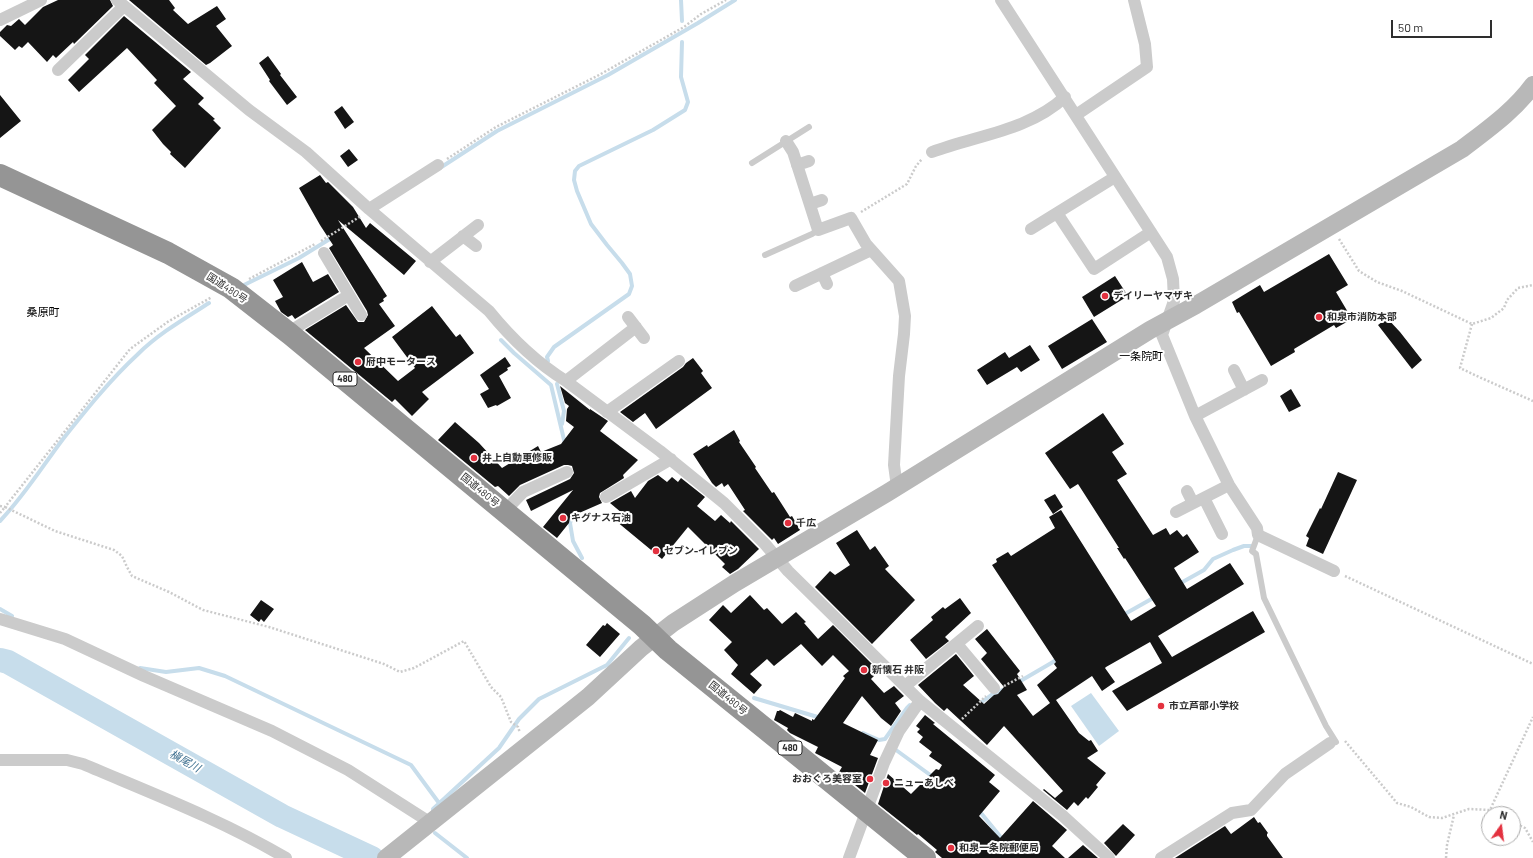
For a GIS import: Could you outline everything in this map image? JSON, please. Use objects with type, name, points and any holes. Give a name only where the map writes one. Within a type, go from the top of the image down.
[{"type":"highway","name":"国道480号","points":[[0,175],[168,253],[231,288],[290,334],[505,511],[674,654],[925,858]]},
{"type":"street","points":[[0,20],[41,0]]},
{"type":"street","points":[[1001,0],[1167,257],[1173,279],[1174,301],[1162,335],[1195,416],[1229,485],[1257,528],[1258,535],[1334,571]]},
{"type":"street","points":[[1076,115],[1147,67],[1145,44],[1134,0]]},
{"type":"street","points":[[58,70],[120,3],[249,110],[306,152],[369,209],[489,311],[506,331],[550,371],[566,381],[671,459],[724,503],[765,544],[788,572],[920,701],[1063,816],[1109,858]]},
{"type":"street","points":[[386,858],[588,697],[641,648],[673,623],[735,583],[778,559],[897,487],[1167,320],[1196,305],[1331,227],[1462,149],[1500,120],[1524,98],[1533,85]]},
{"type":"street","points":[[932,152],[951,145],[991,135],[1030,120],[1054,108],[1065,97]]},
{"type":"street","points":[[786,141],[793,152],[818,230],[851,218],[866,244],[899,281],[905,316],[899,376],[894,465],[897,487]]},
{"type":"street","points":[[797,165],[809,161]]},
{"type":"street","points":[[369,209],[438,165]]},
{"type":"street","points":[[1032,229],[1115,177]]},
{"type":"street","points":[[810,204],[822,200]]},
{"type":"street","points":[[1057,213],[1094,269],[1151,232]]},
{"type":"street","points":[[430,262],[478,225]]},
{"type":"street","points":[[463,236],[476,246]]},
{"type":"street","points":[[795,286],[824,279],[871,250]]},
{"type":"street","points":[[324,253],[362,315]]},
{"type":"street","points":[[290,334],[295,328],[349,295]]},
{"type":"street","points":[[628,317],[644,338]]},
{"type":"street","points":[[566,381],[602,361],[636,327]]},
{"type":"street","points":[[607,412],[679,361]]},
{"type":"street","points":[[1234,370],[1244,390]]},
{"type":"street","points":[[1195,416],[1262,380]]},
{"type":"street","points":[[606,497],[671,459]]},
{"type":"street","points":[[505,511],[523,492],[567,472]]},
{"type":"street","points":[[1176,512],[1229,485]]},
{"type":"street","points":[[1187,491],[1198,500],[1222,534]]},
{"type":"street","points":[[0,619],[65,639],[144,676],[272,731],[348,770],[427,826]]},
{"type":"street","points":[[905,686],[978,626]]},
{"type":"street","points":[[957,644],[994,688]]},
{"type":"street","points":[[849,858],[884,763],[899,731],[920,701]]},
{"type":"street","points":[[1161,858],[1232,813],[1251,810],[1285,774],[1333,742]]},
{"type":"street","points":[[0,760],[67,760],[83,764],[210,819],[264,845],[286,858]]},
{"type":"lane","points":[[752,163],[809,127]]},
{"type":"lane","points":[[765,255],[818,230]]},
{"type":"lane","points":[[1258,535],[1252,551],[1256,554],[1264,598],[1333,742]]},
{"type":"path","points":[[438,165],[496,127],[599,75],[684,27],[701,14],[726,0]]},
{"type":"path","points":[[851,218],[907,184],[916,166],[927,154],[932,152]]},
{"type":"path","points":[[0,513],[6,508],[130,349],[169,321],[220,292],[231,288],[311,247],[363,215],[369,209]]},
{"type":"path","points":[[1331,227],[1359,271],[1377,282],[1402,291],[1472,324],[1491,318],[1504,308],[1507,300],[1518,288],[1533,285]]},
{"type":"path","points":[[1472,324],[1460,368],[1533,401]]},
{"type":"path","points":[[0,506],[55,531],[114,550],[122,556],[126,567],[132,576],[169,592],[203,610],[269,628],[384,664],[400,672],[414,668],[464,641],[491,687],[501,697],[511,722],[518,727]]},
{"type":"path","points":[[1334,571],[1533,664]]},
{"type":"path","points":[[1492,806],[1533,718]]},
{"type":"path","points":[[1333,742],[1344,740],[1397,802],[1411,807],[1429,817],[1442,818],[1469,809],[1481,810]]},
{"type":"path","points":[[1446,858],[1447,845],[1454,815]]},
{"type":"path","points":[[1521,826],[1525,828],[1533,842]]},
{"type":"water","points":[[1091,693],[1119,731],[1099,746],[1071,706]]},
{"type":"building","points":[[58,0],[110,0],[113,6],[74,44],[73,42],[56,58],[53,55],[47,62],[28,42],[22,48],[19,46],[15,50],[0,36],[0,32],[7,25],[11,26],[19,19],[25,25],[43,7]]},
{"type":"building","points":[[129,0],[169,0],[175,8],[173,10],[188,24],[217,6],[226,19],[216,26],[232,46],[206,65]]},
{"type":"building","points":[[124,16],[191,72],[183,79],[204,98],[198,104],[215,119],[213,120],[221,128],[185,168],[170,154],[171,152],[152,130],[176,106],[154,83],[157,80],[127,48],[79,92],[68,80],[89,59],[85,55]]},
{"type":"building","points":[[268,56],[297,97],[287,105],[269,81],[270,80],[259,63]]},
{"type":"building","points":[[0,95],[21,121],[0,138]]},
{"type":"building","points":[[342,106],[354,122],[345,129],[334,112]]},
{"type":"building","points":[[349,149],[358,160],[348,167],[340,156]]},
{"type":"building","points":[[320,175],[326,183],[328,182],[353,207],[366,228],[370,223],[416,261],[404,275],[338,220],[387,296],[383,299],[384,301],[379,304],[395,326],[364,348],[398,381],[415,368],[392,337],[432,306],[456,337],[460,334],[474,353],[422,392],[429,399],[412,416],[395,399],[392,402],[305,330],[346,305],[358,322],[364,322],[368,315],[329,248],[333,245],[299,188]]},
{"type":"building","points":[[1329,254],[1348,285],[1336,292],[1352,319],[1336,328],[1334,325],[1294,349],[1295,352],[1271,366],[1239,312],[1237,313],[1232,302],[1260,285],[1264,292]]},
{"type":"building","points":[[302,262],[313,282],[328,274],[339,292],[295,319],[292,315],[288,317],[281,312],[275,301],[283,297],[273,280]]},
{"type":"building","name":"デイリーヤマザキ","points":[[1115,276],[1128,296],[1094,317],[1082,297]]},
{"type":"building","points":[[1387,318],[1422,360],[1412,369],[1378,325]]},
{"type":"building","points":[[1092,319],[1107,342],[1062,369],[1048,346]]},
{"type":"building","points":[[1030,345],[1040,360],[1021,372],[1017,367],[987,385],[977,370],[1005,352],[1009,358]]},
{"type":"building","points":[[505,357],[511,366],[499,376],[511,398],[497,406],[488,408],[480,394],[489,389],[480,375]]},
{"type":"building","points":[[693,358],[703,371],[701,373],[712,388],[656,429],[645,413],[633,422],[620,412],[683,367]]},
{"type":"building","points":[[560,386],[590,410],[608,421],[600,431],[638,460],[623,475],[624,478],[600,493],[599,497],[602,503],[570,517],[569,523],[557,538],[543,527],[573,490],[531,511],[526,500],[570,479],[574,473],[572,466],[564,465],[520,485],[509,496],[498,486],[495,487],[438,440],[455,422],[479,443],[502,468],[538,446],[541,452],[561,444],[574,427],[566,421],[567,409],[569,406],[565,403]]},
{"type":"building","points":[[1291,389],[1301,406],[1289,412],[1280,396]]},
{"type":"building","points":[[1103,413],[1124,444],[1112,452],[1127,474],[1117,480],[1153,535],[1166,528],[1170,535],[1177,530],[1183,537],[1187,534],[1199,552],[1174,568],[1187,589],[1230,563],[1244,584],[1158,636],[1172,657],[1253,611],[1265,632],[1127,711],[1112,691],[1162,663],[1150,642],[1105,668],[1115,682],[1102,691],[1092,676],[1056,700],[1079,733],[1089,741],[1091,740],[1098,751],[1087,758],[1106,773],[1096,785],[1098,787],[1088,799],[1086,797],[1078,806],[1074,802],[1067,810],[1043,790],[1044,789],[1055,798],[1063,791],[1004,726],[987,745],[947,708],[944,711],[918,685],[956,654],[974,676],[963,685],[984,704],[994,695],[998,694],[1004,687],[981,659],[987,653],[975,639],[987,629],[1020,671],[1017,674],[1027,690],[1017,695],[1033,716],[1050,703],[1037,685],[1057,668],[1054,664],[1056,662],[992,565],[997,562],[996,559],[1008,552],[1011,556],[1055,528],[1049,517],[1061,510],[1131,621],[1156,606],[1125,558],[1124,559],[1117,548],[1119,548],[1078,484],[1070,489],[1045,453]]},
{"type":"building","points":[[734,430],[740,441],[739,442],[756,467],[755,468],[772,493],[774,492],[790,517],[792,516],[800,530],[778,544],[774,538],[772,540],[743,511],[745,510],[728,484],[724,487],[722,483],[716,487],[712,483],[693,454],[707,445],[708,447]]},
{"type":"building","points":[[1338,472],[1357,480],[1323,554],[1306,546],[1309,538],[1306,536],[1320,508],[1321,509]]},
{"type":"building","points":[[658,475],[667,482],[672,477],[678,482],[681,478],[705,497],[697,506],[715,521],[721,515],[730,523],[731,521],[759,549],[738,569],[730,574],[722,567],[725,564],[688,527],[662,559],[616,521],[622,513],[610,503],[631,491],[635,498],[648,481]]},
{"type":"building","points":[[1055,494],[1063,507],[1053,514],[1044,500]]},
{"type":"building","points":[[857,530],[870,550],[875,546],[889,566],[885,569],[915,600],[872,644],[815,587],[830,571],[835,575],[850,565],[836,543]]},
{"type":"building","points":[[750,595],[764,610],[767,608],[782,624],[796,612],[806,622],[804,623],[818,639],[833,625],[879,671],[871,679],[884,693],[894,686],[904,696],[895,703],[901,711],[891,726],[881,718],[862,696],[843,723],[878,740],[870,755],[878,758],[865,793],[855,785],[857,782],[839,772],[842,767],[815,753],[818,747],[790,733],[787,730],[788,728],[774,720],[777,711],[780,710],[793,717],[795,713],[812,721],[812,719],[814,720],[845,678],[843,676],[849,671],[833,655],[822,666],[801,644],[774,666],[767,659],[750,674],[762,685],[754,694],[731,674],[738,665],[724,650],[732,642],[709,620],[723,605],[731,613]]},
{"type":"building","points":[[960,598],[971,613],[945,637],[949,641],[926,659],[910,640],[933,620],[931,617],[943,607],[945,609]]},
{"type":"building","points":[[261,600],[274,609],[264,622],[261,619],[259,622],[250,615]]},
{"type":"building","points":[[607,623],[620,634],[600,657],[586,645],[603,625],[605,626]]},
{"type":"building","points":[[925,715],[935,723],[933,724],[995,775],[989,782],[1000,791],[979,816],[1000,838],[1033,801],[1067,830],[1052,846],[1065,858],[942,858],[935,852],[937,850],[878,804],[888,774],[911,794],[936,769],[939,770],[942,765],[929,756],[932,752],[919,742],[923,737],[917,732],[920,729],[916,726]]},
{"type":"building","points":[[1254,817],[1258,823],[1260,822],[1268,833],[1267,836],[1283,858],[1175,858],[1225,826],[1231,834]]},
{"type":"building","points":[[1123,824],[1135,835],[1116,856],[1104,843]]},
{"type":"building","points":[[1083,845],[1098,858],[1068,858]]},
{"type":"waterway","points":[[681,0],[682,21]]},
{"type":"waterway","points":[[440,168],[497,131],[608,75],[735,0]]},
{"type":"waterway","points":[[548,361],[547,357],[554,347],[629,294],[632,286],[630,274],[591,224],[577,191],[574,180],[575,171],[579,166],[653,130],[685,110],[688,102],[681,77],[682,42]]},
{"type":"waterway","points":[[244,285],[299,258],[333,237]]},
{"type":"waterway","points":[[0,521],[25,491],[63,439],[117,375],[145,347],[209,303]]},
{"type":"waterway","points":[[501,340],[551,385],[565,444]]},
{"type":"waterway","points":[[557,384],[564,411],[562,424]]},
{"type":"waterway","points":[[574,511],[570,523],[573,541],[582,558]]},
{"type":"waterway","points":[[1179,584],[1204,570],[1213,559],[1244,546],[1251,546]]},
{"type":"waterway","points":[[1123,615],[1155,597]]},
{"type":"waterway","points":[[0,609],[12,616]]},
{"type":"waterway","points":[[433,813],[433,809],[499,748],[519,719],[539,699],[607,665],[629,638]]},
{"type":"waterway","points":[[1017,683],[1059,657]]},
{"type":"waterway","name":"槇尾川","points":[[0,660],[8,662],[282,816],[372,858]]},
{"type":"waterway","points":[[140,668],[166,672],[199,668],[225,676],[411,765],[439,803]]},
{"type":"waterway","points":[[979,704],[994,693],[1006,689]]},
{"type":"waterway","points":[[754,698],[821,718]]},
{"type":"waterway","points":[[863,733],[879,740],[885,739],[910,705]]},
{"type":"waterway","points":[[896,750],[933,777]]},
{"type":"waterway","points":[[977,810],[1004,841]]},
{"type":"waterway","points":[[435,833],[467,858]]},
{"type":"place","name":"デイリーヤマザキ","points":[[1105,296]]},
{"type":"place","name":"和泉市消防本部","points":[[1319,317]]},
{"type":"place","name":"府中モータース","points":[[358,362]]},
{"type":"place","name":"井上自動車修販","points":[[474,458]]},
{"type":"place","name":"キグナス石油","points":[[563,518]]},
{"type":"place","name":"千広","points":[[788,523]]},
{"type":"place","name":"セブン-イレブン","points":[[656,551]]},
{"type":"place","name":"新懐石 井阪","points":[[864,670]]},
{"type":"place","name":"市立芦部小学校","points":[[1161,706]]},
{"type":"place","name":"おおぐろ美容室","points":[[870,779]]},
{"type":"place","name":"ニューあしべ","points":[[886,783]]},
{"type":"place","name":"和泉一条院郵便局","points":[[951,848]]},
{"type":"district","name":"桑原町","points":[[43,312]]},
{"type":"district","name":"一条院町","points":[[1141,356]]}]
